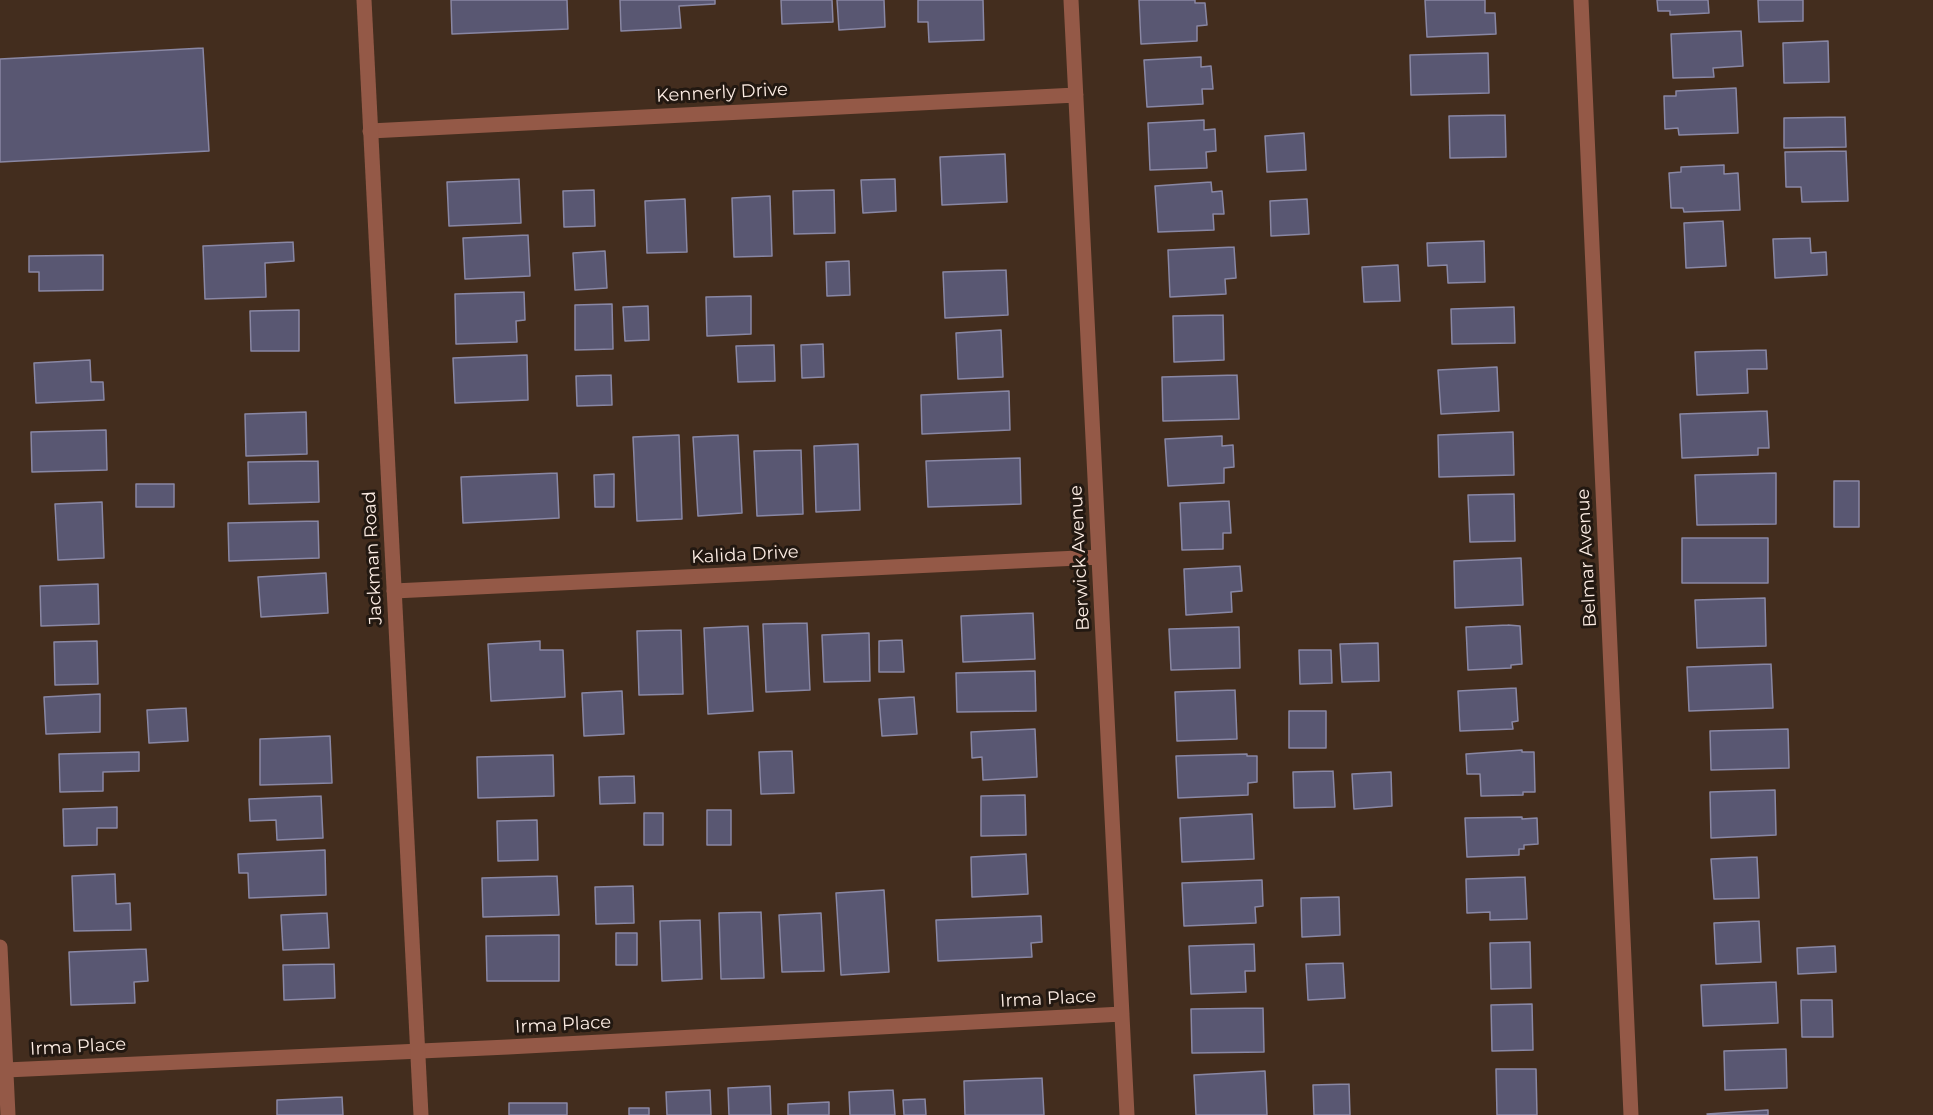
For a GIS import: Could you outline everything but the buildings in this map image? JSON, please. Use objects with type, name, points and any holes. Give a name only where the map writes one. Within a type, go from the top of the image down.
[{"type":"street","name":"Jackman Road","points":[[364,0],[421,1115]]},
{"type":"street","name":"Berwick Avenue","points":[[1071,0],[1127,1115]]},
{"type":"street","name":"Belmar Avenue","points":[[1581,0],[1631,1115]]},
{"type":"street","name":"Kennerly Drive","points":[[370,131],[1076,95]]},
{"type":"street","name":"Kalida Drive","points":[[394,591],[1099,557]]},
{"type":"street","points":[[0,947],[8,1115]]},
{"type":"street","name":"Irma Place","points":[[6,1070],[417,1049],[520,1047],[1122,1014]]}]
